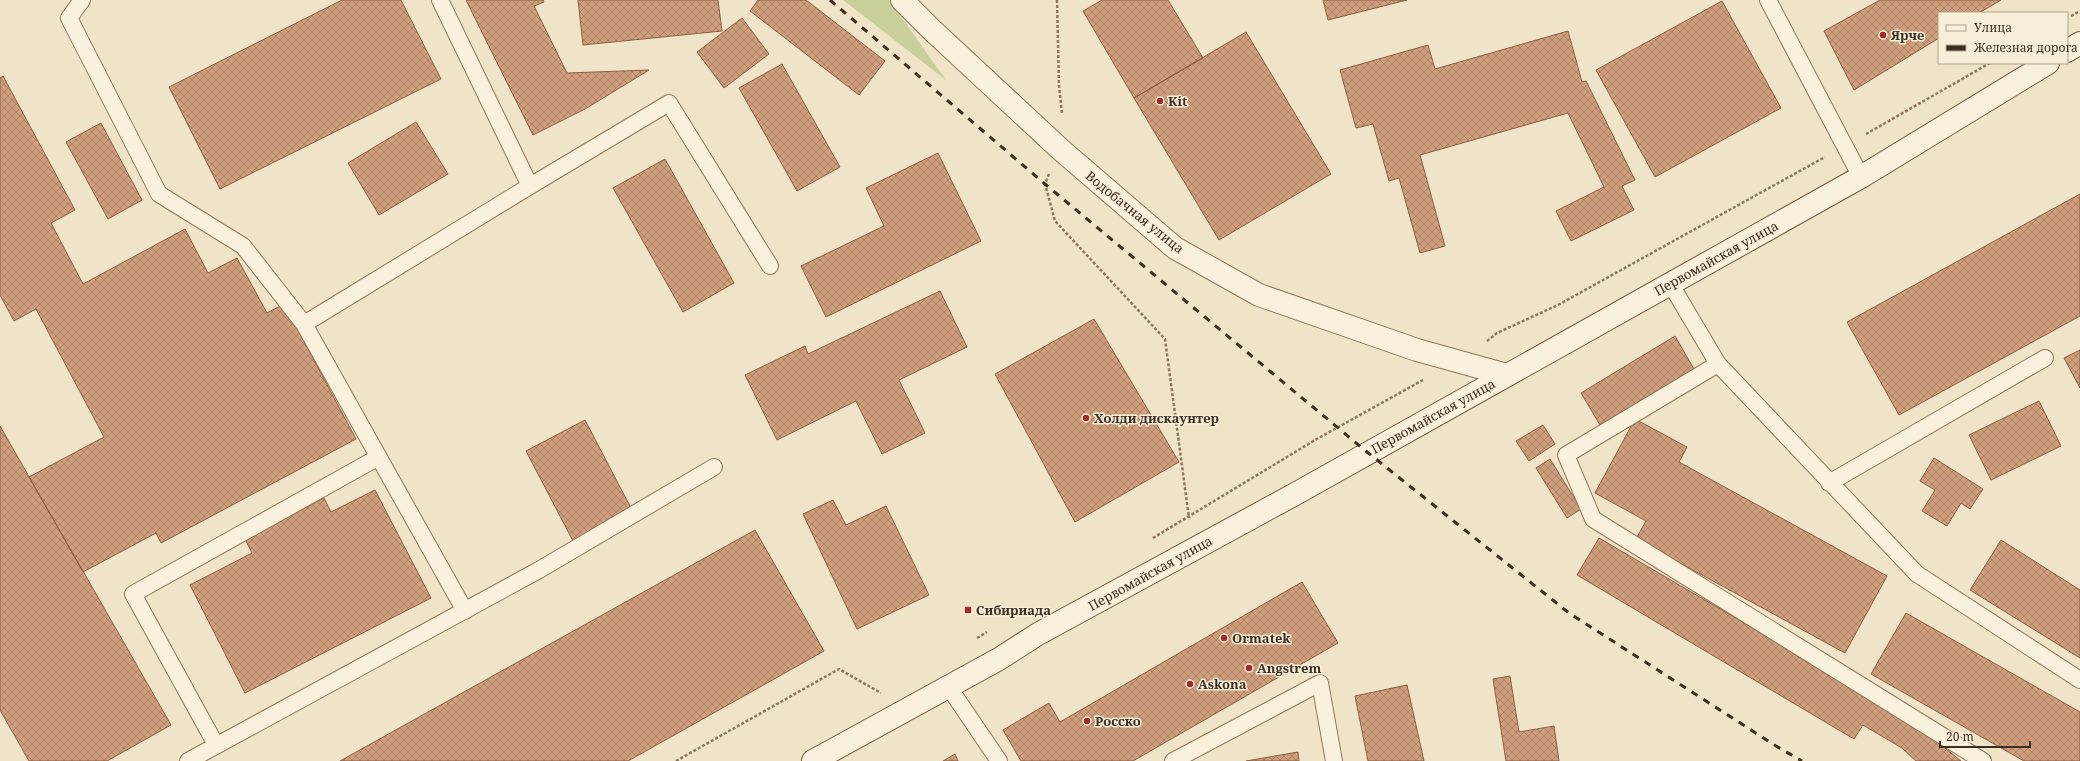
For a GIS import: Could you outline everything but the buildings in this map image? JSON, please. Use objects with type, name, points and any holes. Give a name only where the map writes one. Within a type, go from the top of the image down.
[{"type":"main road","name":"Водобачная улица","points":[[902,0],[932,30],[1060,149],[1175,248],[1259,295],[1346,326],[1458,362],[1507,374]]},
{"type":"main road","points":[[2068,50],[2080,44]]},
{"type":"main road","name":"Первомайская улица","points":[[813,761],[998,659],[1038,634],[1297,493],[1861,177],[2046,64]]},
{"type":"lane","points":[[82,0],[69,18],[159,194],[243,246],[304,324],[377,458],[465,611]]},
{"type":"lane","points":[[440,0],[530,186]]},
{"type":"lane","points":[[1768,0],[1861,177]]},
{"type":"lane","points":[[304,324],[669,103],[770,266]]},
{"type":"lane","points":[[1670,283],[1718,364],[1829,483],[1917,574],[2080,680]]},
{"type":"lane","points":[[1829,483],[2045,358]]},
{"type":"lane","points":[[1718,364],[1566,455],[1593,519],[1983,761]]},
{"type":"lane","points":[[216,745],[133,594],[377,458]]},
{"type":"lane","points":[[188,761],[539,570],[714,467]]},
{"type":"lane","points":[[1173,761],[1320,683],[1334,761]]},
{"type":"lane","points":[[948,686],[999,761]]},
{"type":"path","points":[[1057,0],[1059,86],[1062,114],[1060,149],[1044,184],[1055,221],[1165,339],[1189,518]]},
{"type":"path","points":[[2068,18],[2080,11]]},
{"type":"path","points":[[1147,542],[1316,440],[1458,362],[1497,333],[1558,305],[1845,146],[1988,64]]},
{"type":"path","points":[[975,639],[988,632]]},
{"type":"path","points":[[676,761],[839,669],[881,693],[888,689]]},
{"type":"green space","points":[[843,0],[889,0],[946,80]]},
{"type":"railway","points":[[830,0],[1045,184],[1367,452],[1569,613],[1776,746],[1802,761]]},
{"type":"place","name":"Ярче","points":[[1883,35]]},
{"type":"place","name":"Kit","points":[[1160,101]]},
{"type":"place","name":"Холди дискаунтер","points":[[1086,418]]},
{"type":"place","name":"Сибириада","points":[[968,610]]},
{"type":"place","name":"Ormatek","points":[[1224,638]]},
{"type":"place","name":"Angstrem","points":[[1249,668]]},
{"type":"place","name":"Askona","points":[[1190,684]]},
{"type":"place","name":"Росско","points":[[1087,721]]}]
